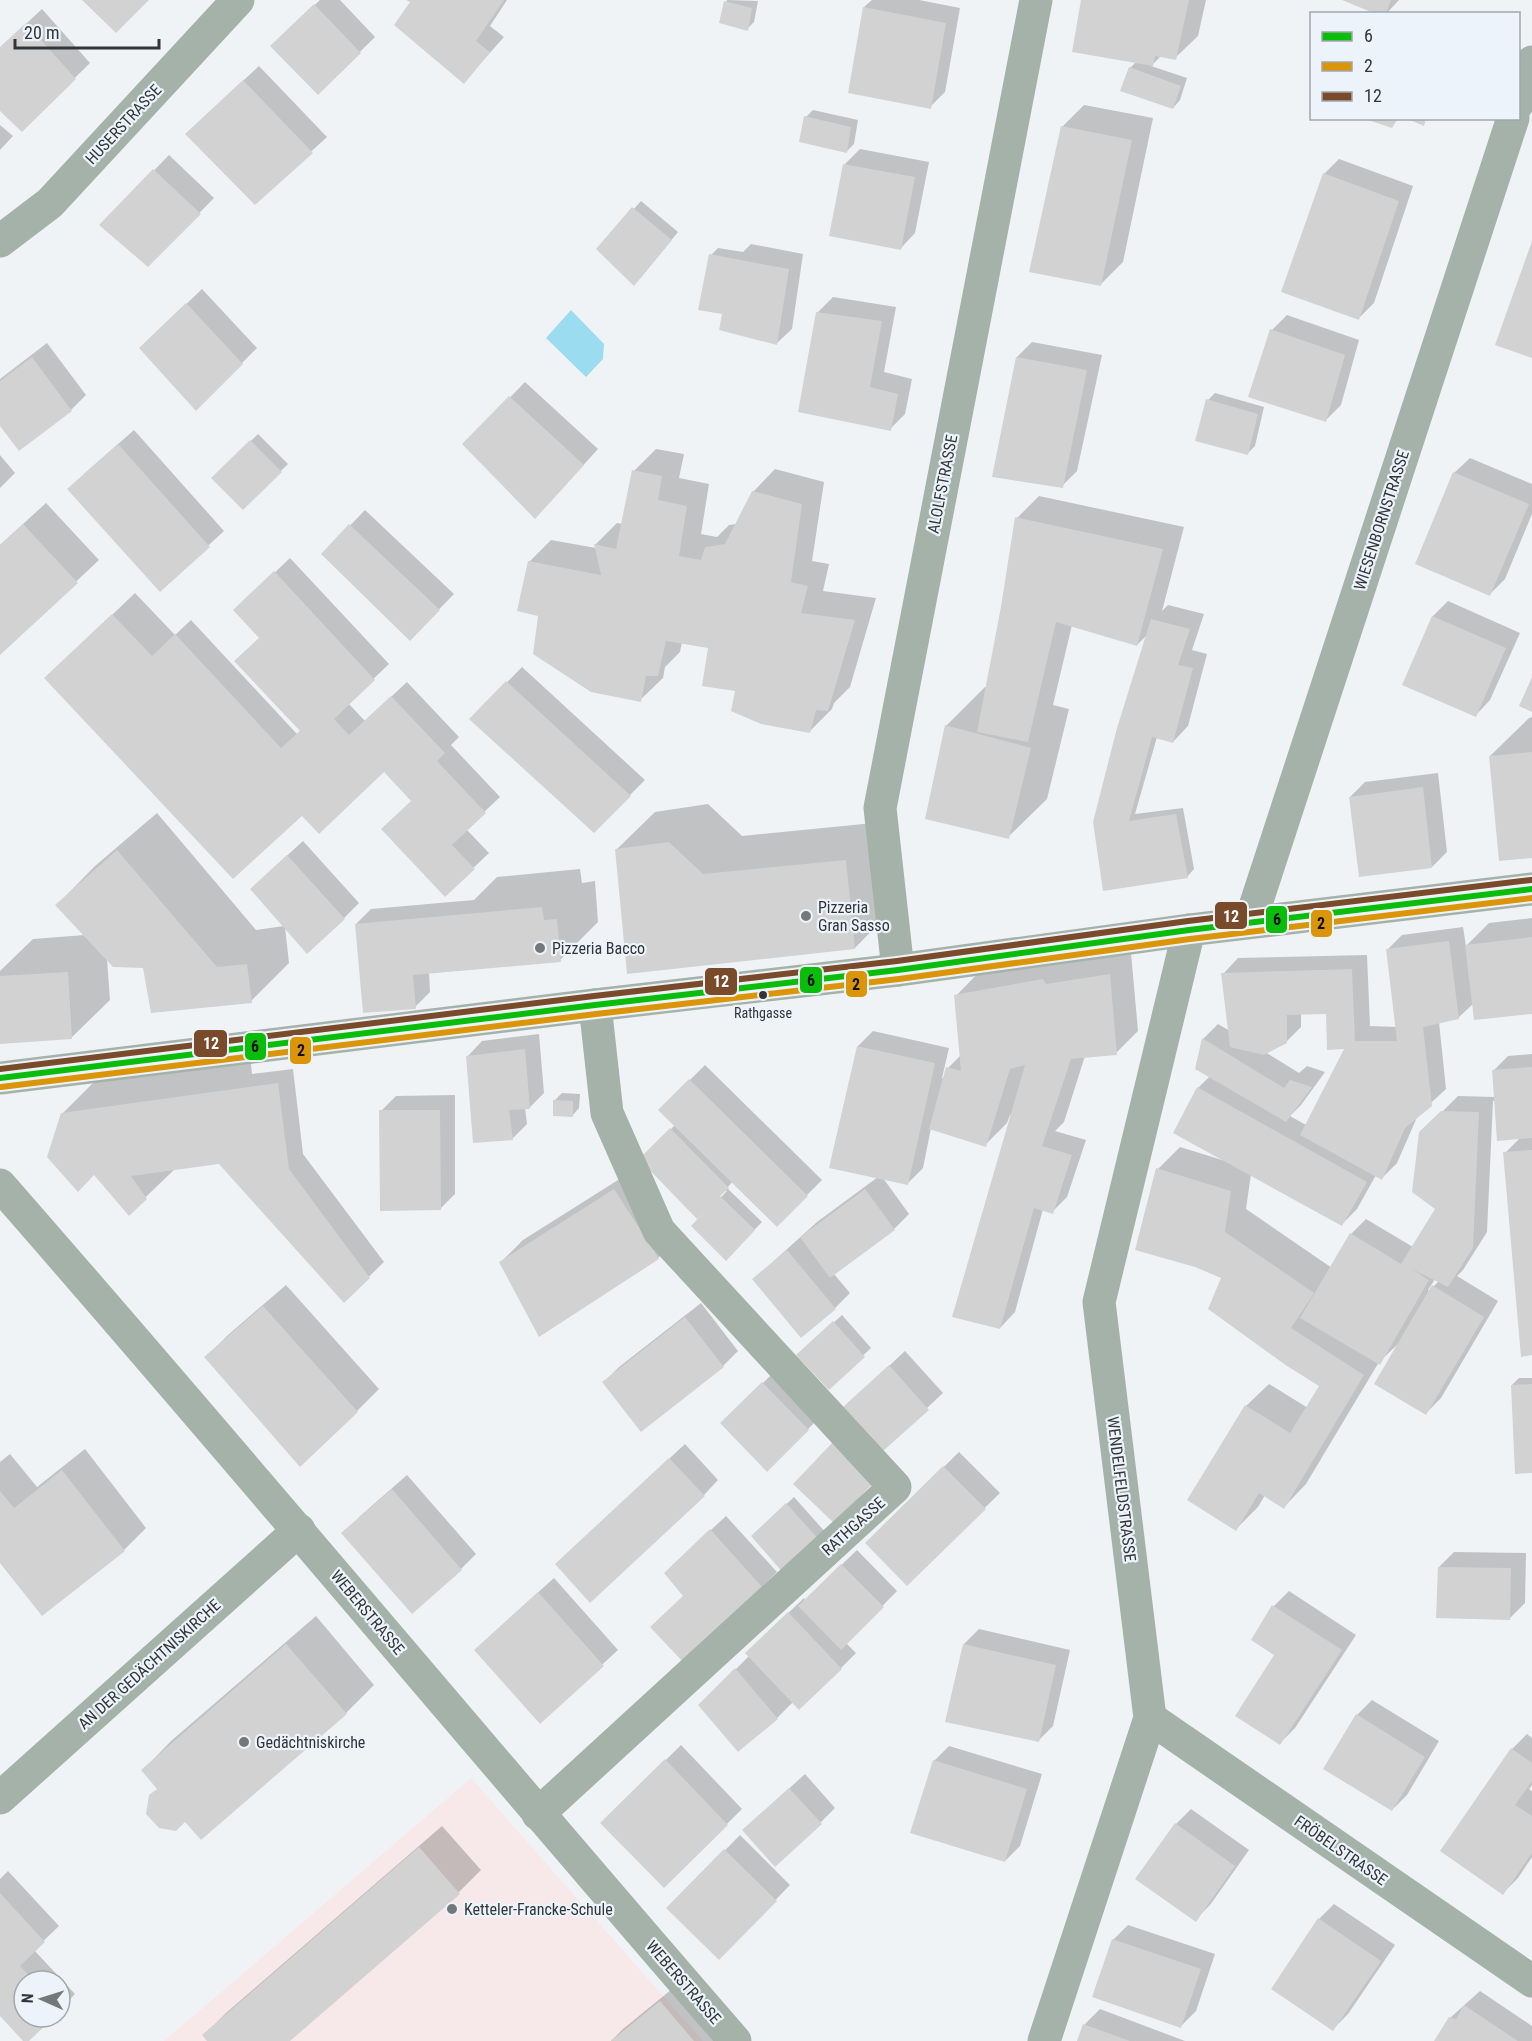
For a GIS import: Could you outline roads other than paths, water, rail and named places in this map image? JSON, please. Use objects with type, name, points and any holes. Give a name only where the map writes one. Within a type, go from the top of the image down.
[{"type":"street","name":"HUSERSTRASSE","points":[[0,241],[50,202],[238,0]]},
{"type":"street","name":"ALOLFSTRASSE","points":[[898,970],[880,808],[1036,0]]},
{"type":"street","points":[[1520,97],[1532,62]]},
{"type":"street","name":"WIESENBORNSTRASSE","points":[[1250,922],[1512,120]]},
{"type":"street","points":[[0,1078],[898,970],[1250,922],[1532,889]]},
{"type":"street","name":"WENDELFELDSTRASSE","points":[[1044,2041],[1150,1718],[1099,1302],[1189,930]]},
{"type":"street","name":"RATHGASSE","points":[[538,1814],[896,1487],[659,1231],[606,1113],[595,1005]]},
{"type":"street","name":"WEBERSTRASSE","points":[[0,1185],[299,1530],[538,1814],[735,2041]]},
{"type":"street","name":"AN DER GEDÄCHTNISKIRCHE","points":[[0,1798],[299,1530]]},
{"type":"street","name":"FRÖBELSTRASSE","points":[[1150,1718],[1532,1981]]},
{"type":"water","points":[[571,310],[604,344],[603,359],[586,377],[546,338]]},
{"type":"place","name":"Pizzeria Gran Sasso","points":[[806,916]]},
{"type":"place","name":"Pizzeria Bacco","points":[[540,948]]},
{"type":"place","name":"Rathgasse","points":[[763,995]]},
{"type":"place","name":"Gedächtniskirche","points":[[244,1742]]},
{"type":"place","name":"Ketteler-Francke-Schule","points":[[452,1909]]}]
